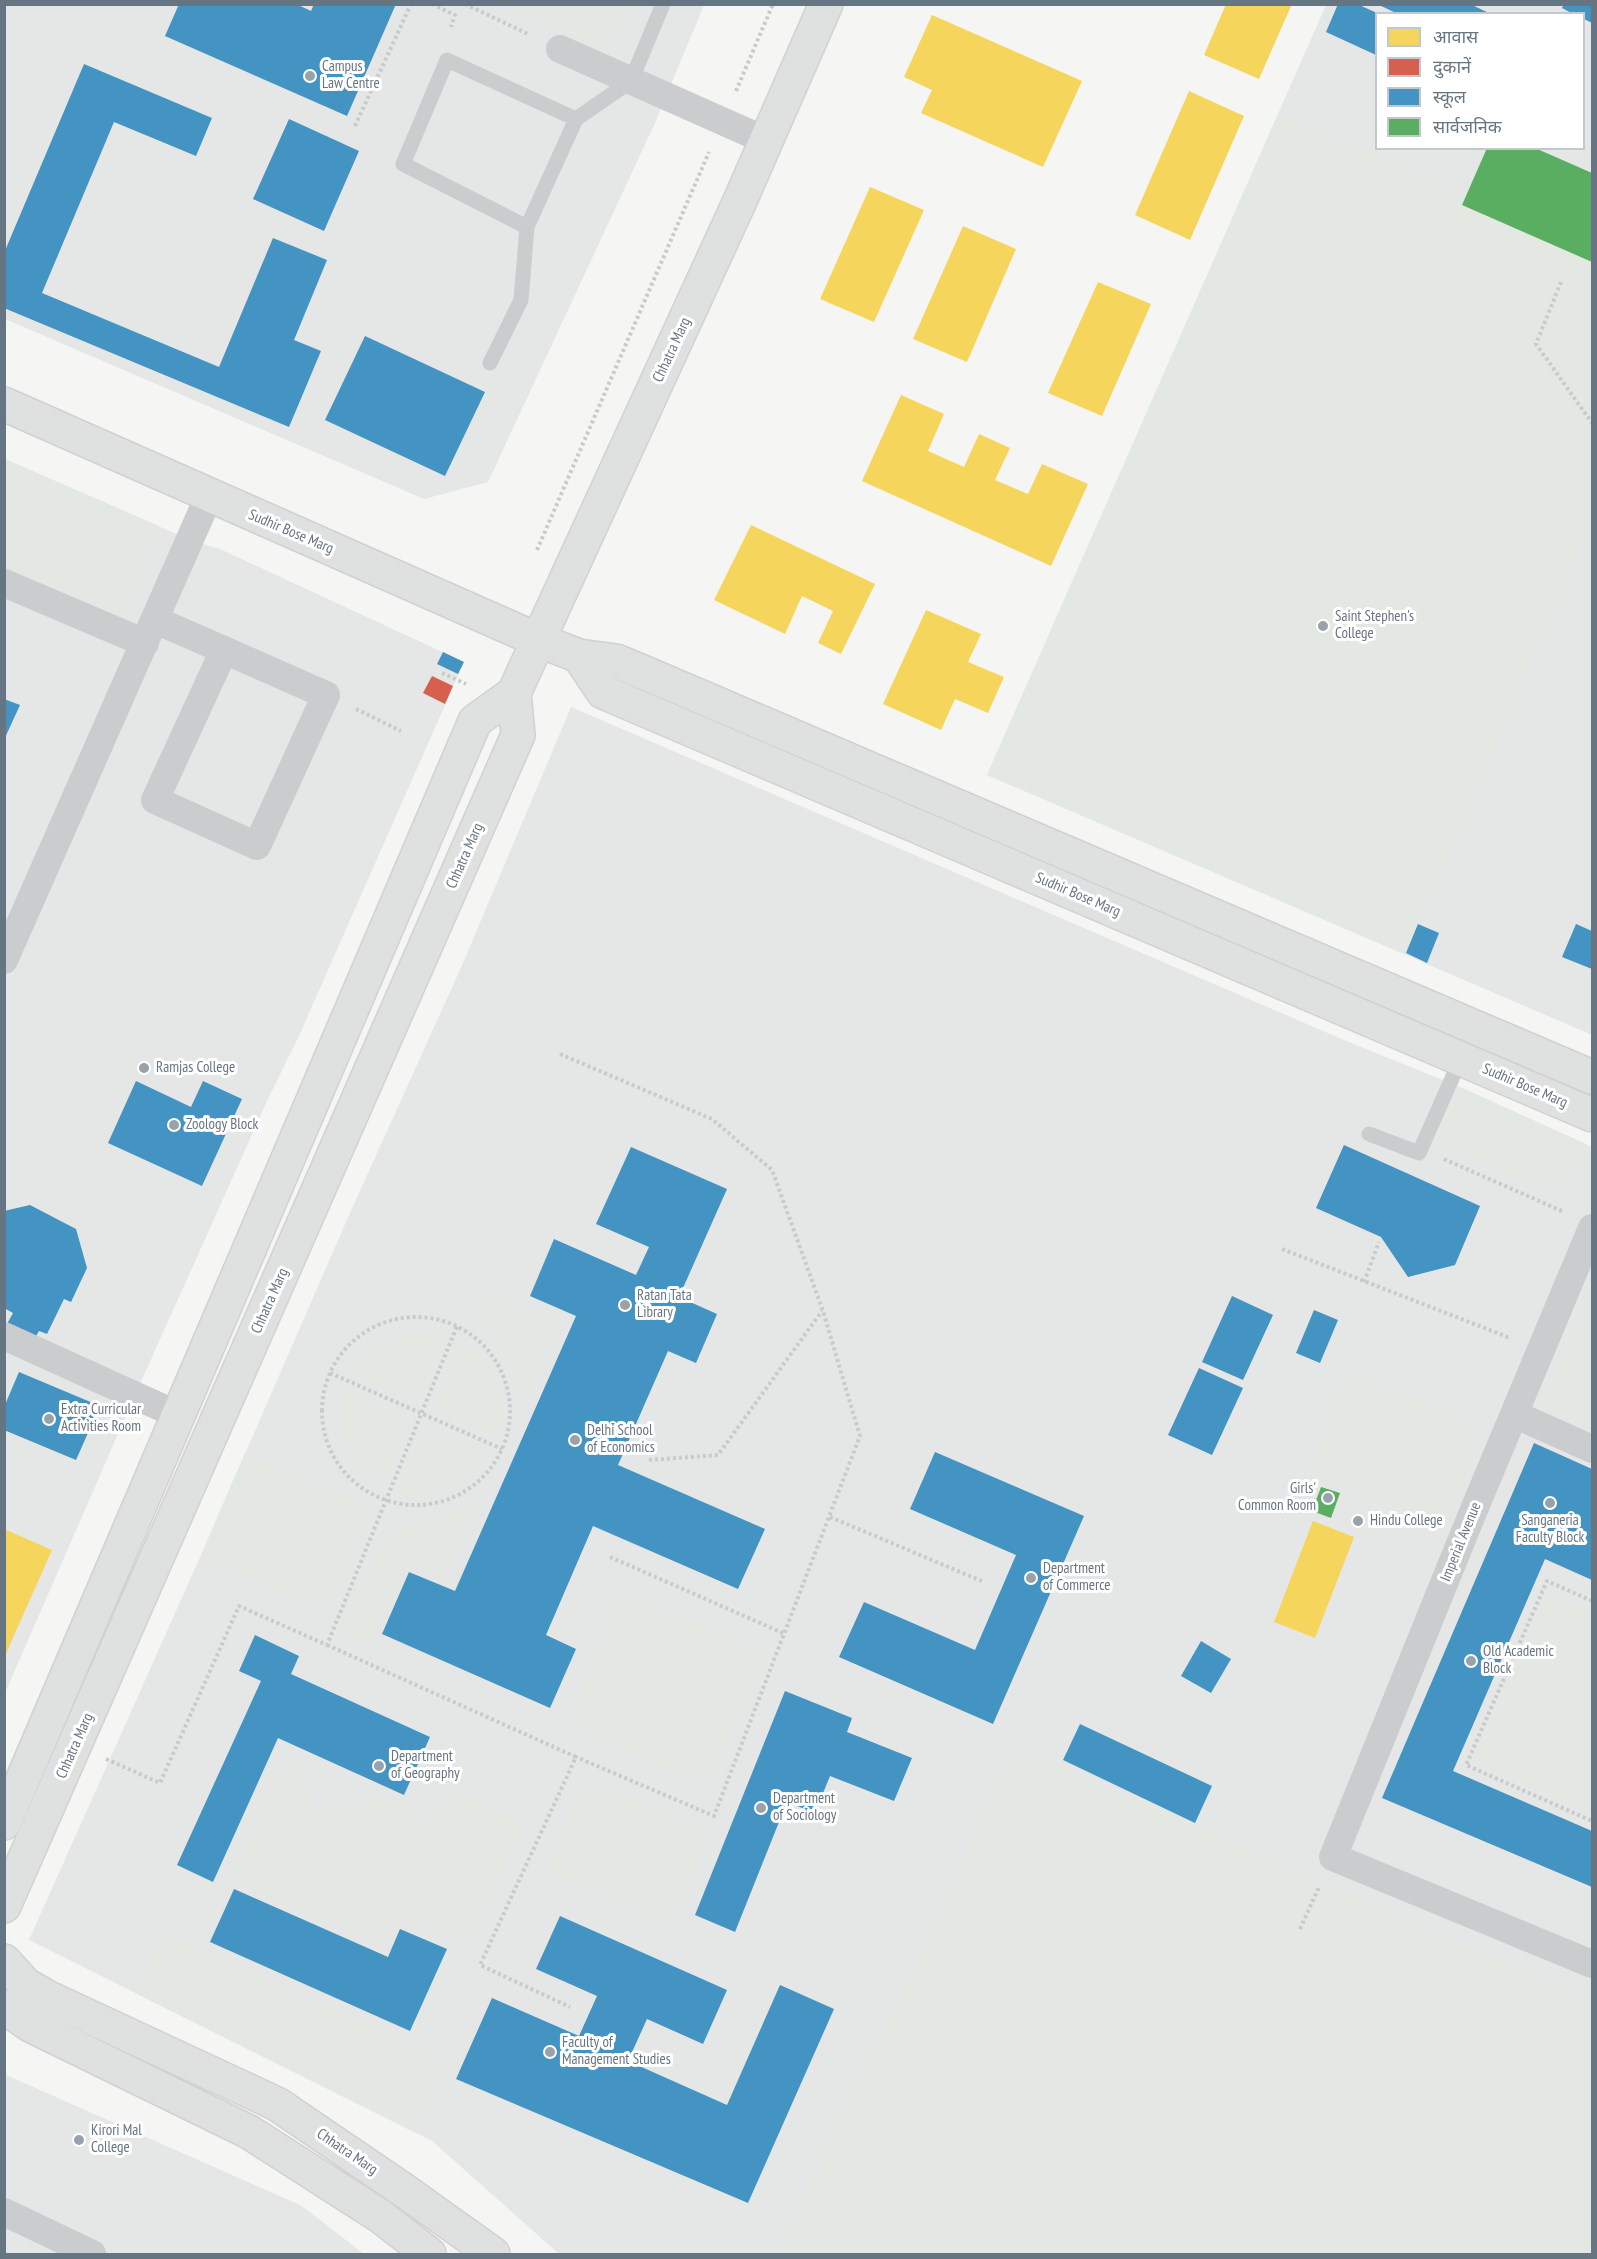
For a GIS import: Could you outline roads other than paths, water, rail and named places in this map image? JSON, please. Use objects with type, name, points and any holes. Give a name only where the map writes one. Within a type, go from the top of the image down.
[{"type":"street","name":"Chhatra Marg","points":[[4,1823],[475,721],[513,693],[767,141],[826,4]]},
{"type":"street","points":[[560,49],[767,141]]},
{"type":"street","name":"Sudhir Bose Marg","points":[[4,404],[538,640],[579,656],[616,661],[645,673],[1593,1077]]},
{"type":"street","points":[[4,960],[209,496]]},
{"type":"street","points":[[4,583],[150,631],[224,650],[326,695],[257,846],[155,801],[224,650]]},
{"type":"street","name":"Sudhir Bose Marg","points":[[579,656],[603,692],[1593,1115]]},
{"type":"street","name":"Chhatra Marg","points":[[4,1906],[519,735],[513,693]]},
{"type":"street","name":"Imperial Avenue","points":[[1582,1222],[1541,1350],[1333,1857],[1593,1964]]},
{"type":"street","points":[[4,1336],[178,1415]]},
{"type":"street","points":[[1514,1414],[1593,1449]]},
{"type":"street","name":"Chhatra Marg","points":[[4,1961],[26,1985],[46,1997],[277,2104],[493,2254]]},
{"type":"street","points":[[4,2007],[30,2025],[249,2132],[380,2216],[429,2254]]},
{"type":"street","points":[[4,2212],[92,2254]]},
{"type":"lane","points":[[490,363],[521,300],[527,227],[576,119],[631,81],[663,4]]},
{"type":"lane","points":[[527,227],[403,165],[447,60],[576,119]]},
{"type":"lane","points":[[1369,1134],[1419,1153],[1461,1058]]},
{"type":"place","name":"Campus Law Centre","points":[[310,76]]},
{"type":"place","name":"Saint Stephen's College","points":[[1323,626]]},
{"type":"place","name":"Ramjas College","points":[[144,1068]]},
{"type":"place","name":"Zoology Block","points":[[174,1125]]},
{"type":"place","name":"Ratan Tata Library","points":[[625,1305]]},
{"type":"place","name":"Extra Curricular Activities Room","points":[[49,1419]]},
{"type":"place","name":"Delhi School of Economics","points":[[575,1440]]},
{"type":"place","name":"Girls' Common Room","points":[[1328,1498]]},
{"type":"place","name":"Sanganeria Faculty Block","points":[[1550,1503]]},
{"type":"place","name":"Hindu College","points":[[1358,1521]]},
{"type":"place","name":"Department of Commerce","points":[[1031,1578]]},
{"type":"place","name":"Old Academic Block","points":[[1471,1661]]},
{"type":"place","name":"Department of Geography","points":[[379,1766]]},
{"type":"place","name":"Department of Sociology","points":[[761,1808]]},
{"type":"place","name":"Faculty of Management Studies","points":[[550,2052]]},
{"type":"place","name":"Kirori Mal College","points":[[79,2140]]}]
